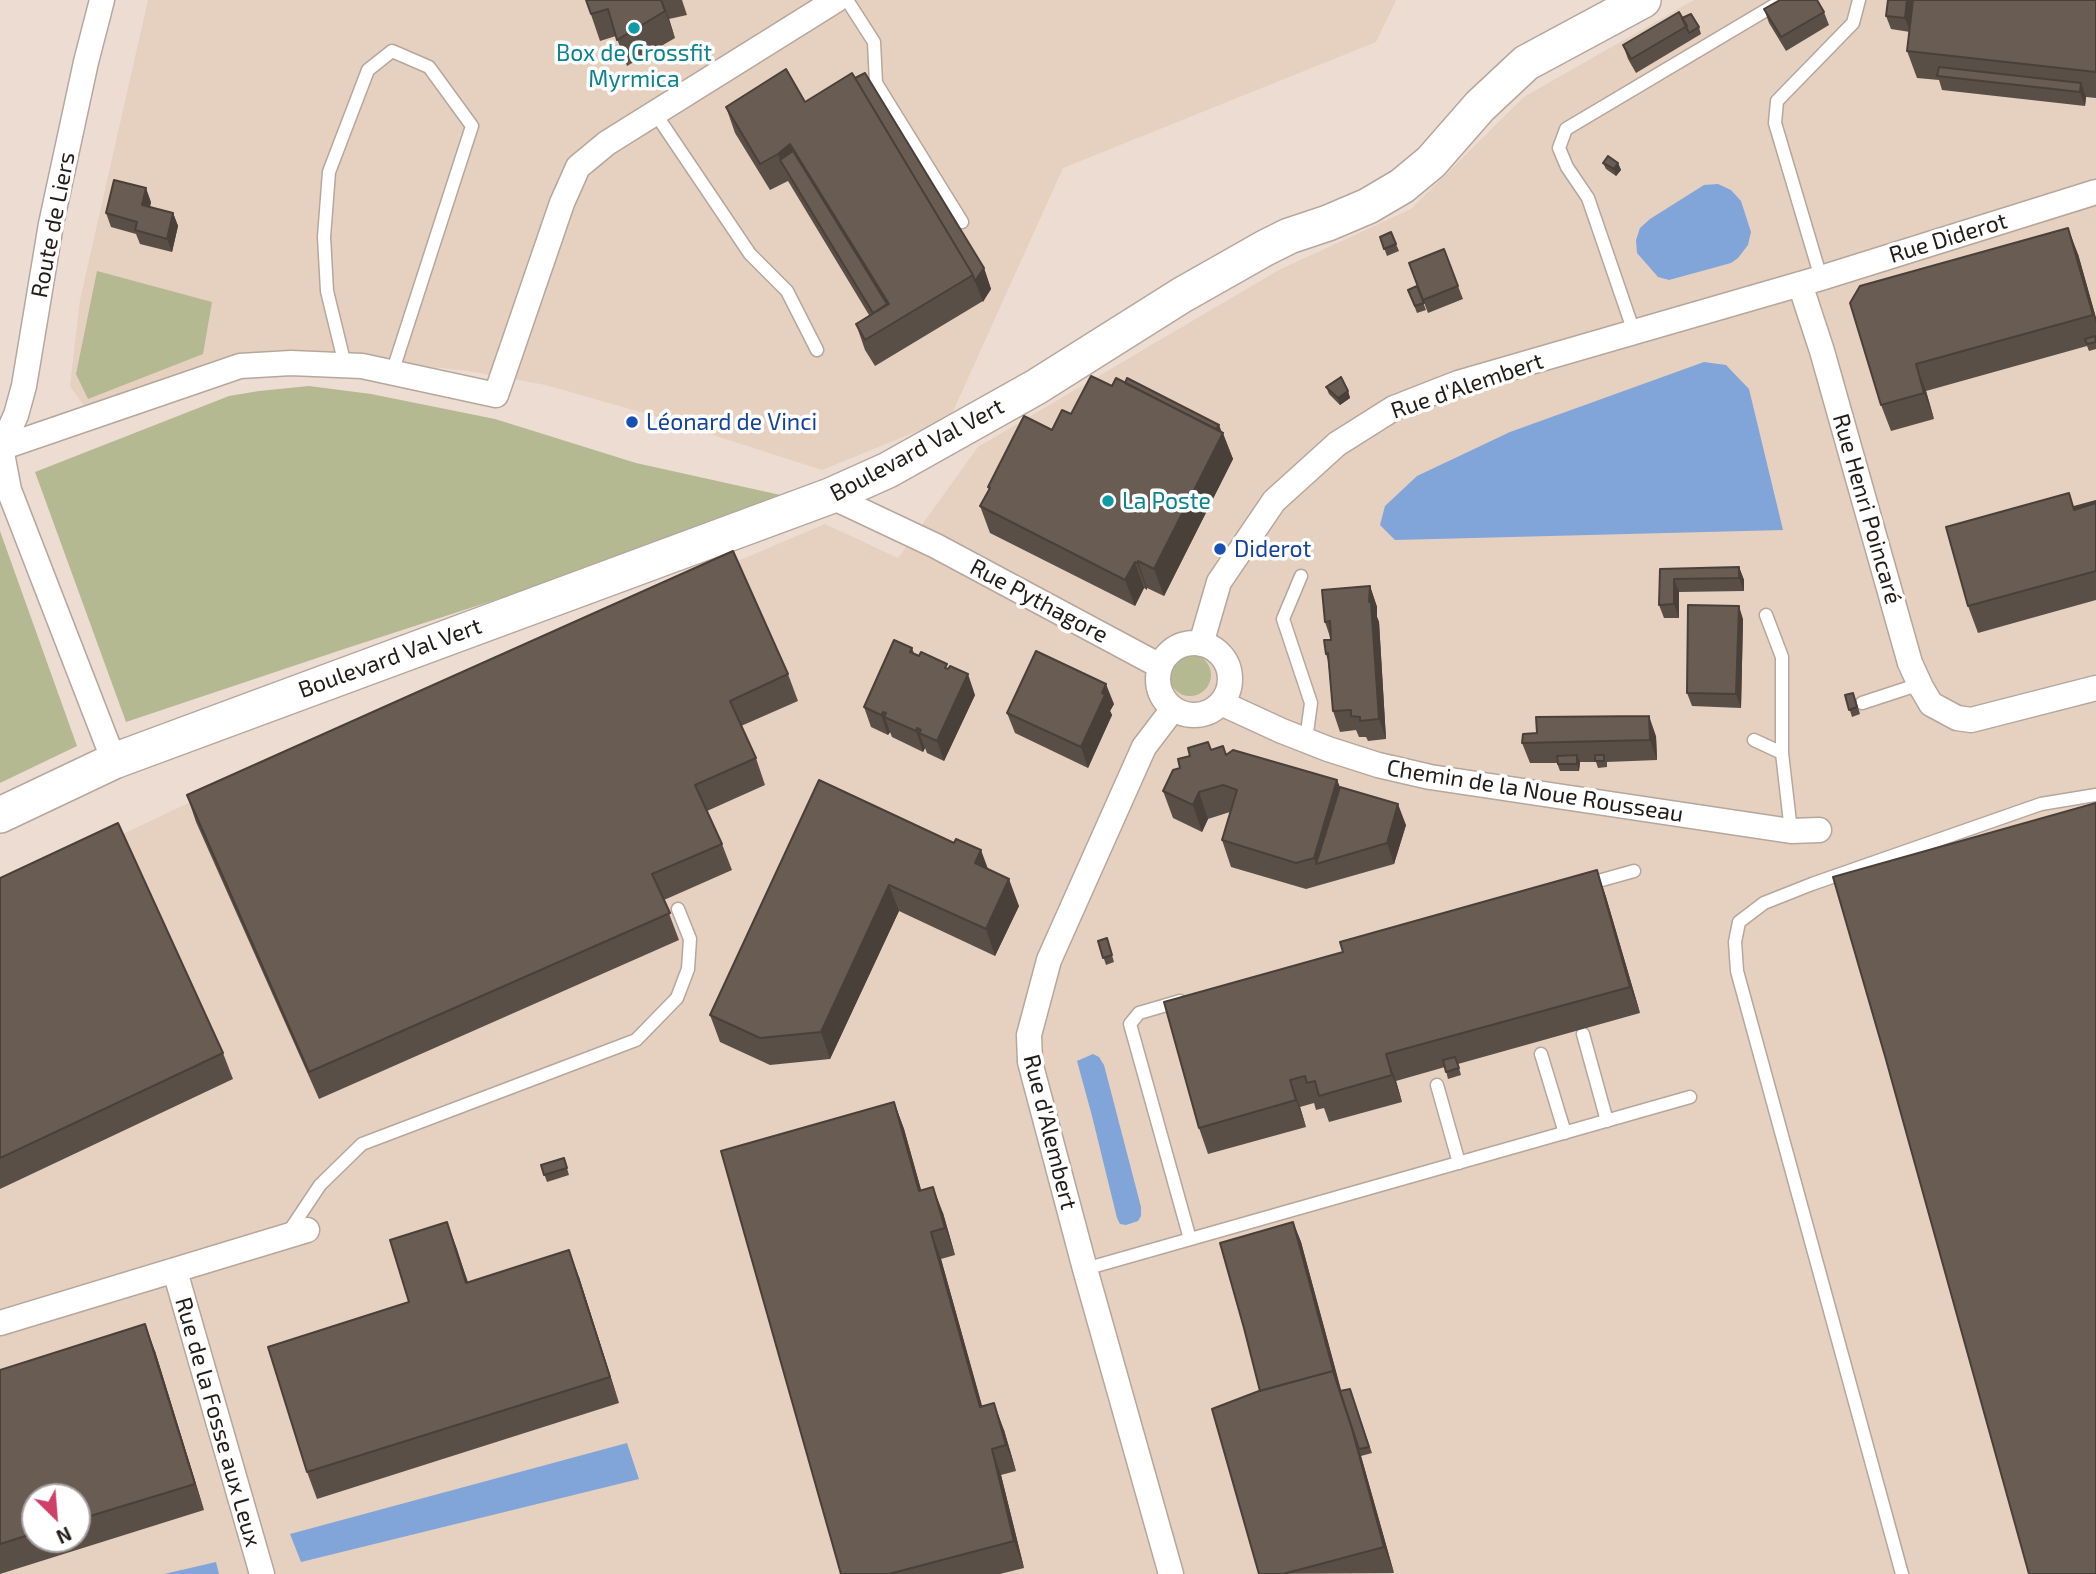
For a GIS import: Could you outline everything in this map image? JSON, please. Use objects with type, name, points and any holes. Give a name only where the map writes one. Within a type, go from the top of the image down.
[{"type":"street","name":"Route de Liers","points":[[1,448],[16,415],[24,386],[51,224],[102,0]]},
{"type":"street","points":[[114,761],[9,490],[1,448],[240,366],[291,363],[345,365],[496,395],[562,203],[578,167],[607,143],[836,0]]},
{"type":"street","name":"Boulevard Val Vert","points":[[0,815],[114,761],[830,496],[888,470],[1025,393],[1182,295],[1265,248],[1368,206],[1402,186],[1431,162],[1480,106],[1526,63],[1643,0]]},
{"type":"street","name":"Rue Diderot","points":[[1810,281],[2096,192]]},
{"type":"street","name":"Rue d'Alembert","points":[[1201,644],[1219,582],[1274,501],[1337,444],[1394,408],[1458,383],[1810,281]]},
{"type":"street","name":"Rue Henri Poincaré","points":[[1810,281],[1825,364],[1910,663],[1931,704],[1957,718],[1971,720],[2096,688]]},
{"type":"street","name":"Rue Pythagore","points":[[830,496],[918,538],[1160,666]]},
{"type":"street","points":[[1201,644],[1214,648],[1222,656],[1228,666],[1229,688],[1221,703],[1206,713],[1183,713],[1173,709],[1159,690],[1157,678],[1160,666],[1172,649],[1181,645],[1201,644]]},
{"type":"street","name":"Chemin de la Noue Rousseau","points":[[1221,703],[1306,740],[1378,765],[1430,777],[1791,831],[1819,831]]},
{"type":"street","name":"Rue d'Alembert","points":[[1171,1574],[1030,1062],[1029,1035],[1049,960],[1060,935],[1144,747],[1173,709]]},
{"type":"street","name":"Rue de la Fosse aux Leux","points":[[0,1323],[296,1234]]},
{"type":"street","name":"Rue de la Fosse aux Leux","points":[[175,1271],[262,1574]]},
{"type":"lane","points":[[847,0],[874,42],[870,87],[962,222]]},
{"type":"lane","points":[[1634,332],[1588,198],[1572,175],[1559,148],[1566,128],[1783,0]]},
{"type":"lane","points":[[1810,281],[1775,123],[1777,101],[1853,23],[1860,0]]},
{"type":"lane","points":[[345,365],[327,291],[324,237],[329,172],[368,70],[391,51],[429,67],[472,126],[393,373]]},
{"type":"lane","points":[[655,113],[750,254],[787,291],[817,350]]},
{"type":"lane","points":[[1301,576],[1283,619],[1311,703],[1306,740]]},
{"type":"lane","points":[[1766,615],[1782,657],[1782,753],[1791,831]]},
{"type":"lane","points":[[1862,703],[1920,684]]},
{"type":"lane","points":[[1754,740],[1782,753]]},
{"type":"lane","points":[[1902,1574],[1737,971],[1735,942],[1740,922],[1764,903],[2041,804],[2096,795]]},
{"type":"lane","points":[[1567,890],[1634,871]]},
{"type":"lane","points":[[296,1234],[320,1185],[362,1143],[636,1040],[677,998],[688,969],[690,939],[678,909]]},
{"type":"lane","points":[[1190,1239],[1130,1024],[1139,1013],[1193,998]]},
{"type":"lane","points":[[1583,1034],[1607,1121]]},
{"type":"lane","points":[[1541,1054],[1565,1133]]},
{"type":"lane","points":[[1437,1085],[1459,1163]]},
{"type":"lane","points":[[1085,1269],[1690,1097]]},
{"type":"shaded area","points":[[148,0],[1396,0],[1376,42],[1063,168],[950,418],[822,470],[654,416],[546,385],[468,371],[275,350],[210,364],[84,406],[70,386],[80,300]]},
{"type":"shaded area","points":[[1694,0],[2096,0],[2096,1574],[0,1574],[0,892],[375,715],[825,524],[898,558],[978,447],[1279,270],[1411,209],[1524,97]]},
{"type":"green space","points":[[97,271],[212,302],[203,354],[88,399],[76,374]]},
{"type":"green space","points":[[309,386],[371,394],[495,419],[636,463],[803,500],[126,722],[35,472],[229,396]]},
{"type":"green space","points":[[0,531],[77,746],[0,783]]},
{"type":"green space","points":[[1190,654],[1205,660],[1211,675],[1205,690],[1190,696],[1175,690],[1169,675],[1175,660]]},
{"type":"water","points":[[1718,184],[1731,190],[1741,201],[1751,232],[1748,245],[1731,263],[1669,280],[1658,277],[1637,253],[1636,240],[1640,228],[1704,185]]},
{"type":"water","points":[[1704,362],[1726,365],[1749,389],[1783,530],[1395,540],[1380,525],[1385,506],[1417,476],[1510,432]]},
{"type":"water","points":[[1093,1054],[1099,1057],[1104,1065],[1141,1207],[1138,1221],[1126,1225],[1120,1224],[1117,1218],[1077,1061]]},
{"type":"water","points":[[627,1443],[639,1479],[301,1562],[290,1534]]},
{"type":"water","points":[[216,1562],[219,1574],[164,1574]]},
{"type":"building","points":[[586,0],[661,0],[665,11],[617,40],[608,9],[591,14]]},
{"type":"building","points":[[1780,0],[1817,0],[1824,12],[1781,37],[1764,9]]},
{"type":"building","points":[[1888,0],[1907,0],[1905,18],[1886,16]]},
{"type":"building","points":[[1913,0],[2096,0],[2096,72],[1907,51]]},
{"type":"building","points":[[1679,12],[1687,26],[1631,59],[1623,45]]},
{"type":"building","points":[[1691,14],[1699,27],[1689,33],[1682,18]]},
{"type":"building","points":[[1939,67],[2081,83],[2080,92],[1937,76]]},
{"type":"building","points":[[786,69],[805,102],[852,73],[973,275],[865,340],[856,324],[889,304],[790,144],[760,164],[726,107]]},
{"type":"building","points":[[865,73],[984,268],[975,281],[855,78]]},
{"type":"building","points":[[793,151],[887,304],[873,313],[780,160]]},
{"type":"building","points":[[1608,156],[1618,163],[1614,169],[1603,163]]},
{"type":"building","points":[[114,180],[146,188],[142,205],[173,213],[167,239],[135,230],[137,222],[106,213]]},
{"type":"building","points":[[2068,228],[2093,315],[1916,364],[1924,393],[1881,405],[1850,303],[1860,286]]},
{"type":"building","points":[[1391,232],[1396,244],[1384,249],[1380,237]]},
{"type":"building","points":[[1444,249],[1458,286],[1423,300],[1409,263]]},
{"type":"building","points":[[1417,286],[1424,303],[1415,306],[1408,290]]},
{"type":"building","points":[[2095,336],[2096,342],[2087,344],[2085,339]]},
{"type":"building","name":"La Poste","points":[[1091,376],[1112,386],[1116,378],[1223,433],[1154,569],[1135,562],[1125,580],[980,506],[1024,416],[1052,430],[1062,410],[1071,414]]},
{"type":"building","points":[[1341,377],[1348,391],[1338,398],[1326,387]]},
{"type":"building","points":[[1127,378],[1219,425],[1216,429],[1125,383]]},
{"type":"building","points":[[2069,493],[2074,510],[2096,503],[2096,571],[1968,606],[1946,527]]},
{"type":"building","points":[[2096,501],[2075,509],[2074,507]]},
{"type":"building","points":[[733,551],[788,674],[730,701],[756,758],[695,785],[722,844],[652,874],[670,913],[309,1072],[187,795]]},
{"type":"building","points":[[1739,567],[1739,578],[1674,579],[1674,604],[1659,605],[1660,569]]},
{"type":"building","points":[[1370,586],[1379,719],[1360,721],[1360,717],[1351,716],[1351,710],[1333,711],[1328,653],[1326,654],[1324,640],[1331,640],[1330,621],[1325,622],[1322,590]]},
{"type":"building","points":[[1688,605],[1739,606],[1736,694],[1687,693]]},
{"type":"building","points":[[894,640],[912,648],[910,652],[919,656],[921,652],[947,664],[945,668],[950,666],[968,674],[937,741],[919,733],[921,730],[917,728],[916,731],[884,717],[886,713],[881,715],[864,707]]},
{"type":"building","points":[[1036,651],[1106,684],[1102,693],[1105,695],[1081,747],[1007,713]]},
{"type":"building","points":[[1853,693],[1857,707],[1849,710],[1845,695]]},
{"type":"building","points":[[1649,716],[1650,740],[1522,743],[1523,734],[1537,733],[1536,717]]},
{"type":"building","points":[[1208,742],[1211,750],[1223,746],[1226,755],[1233,750],[1337,780],[1314,858],[1296,863],[1222,840],[1237,790],[1223,785],[1199,792],[1193,805],[1163,791],[1173,770],[1180,768],[1178,759],[1190,756],[1188,748]]},
{"type":"building","points":[[1577,755],[1577,764],[1558,764],[1557,756]]},
{"type":"building","points":[[1595,755],[1604,755],[1604,761],[1595,761]]},
{"type":"building","points":[[819,780],[954,843],[956,839],[981,850],[975,863],[1009,879],[986,929],[889,885],[821,1032],[760,1038],[710,1015]]},
{"type":"building","points":[[1340,787],[1398,804],[1387,843],[1316,864]]},
{"type":"building","points":[[2096,803],[2096,1574],[2029,1574],[1833,877]]},
{"type":"building","points":[[118,823],[223,1053],[0,1158],[0,878]]},
{"type":"building","points":[[1597,870],[1630,987],[1386,1054],[1392,1075],[1319,1096],[1315,1081],[1307,1083],[1305,1076],[1290,1080],[1296,1100],[1199,1128],[1164,1002],[1343,952],[1340,942]]},
{"type":"building","points":[[1107,938],[1112,955],[1103,958],[1098,941]]},
{"type":"building","points":[[1455,1057],[1459,1068],[1446,1072],[1443,1060]]},
{"type":"building","points":[[894,1102],[919,1191],[933,1187],[945,1228],[931,1232],[980,1407],[994,1403],[1006,1445],[992,1449],[1014,1541],[889,1574],[841,1574],[721,1151]]},
{"type":"building","points":[[564,1158],[567,1168],[544,1175],[541,1165]]},
{"type":"building","points":[[447,1222],[466,1283],[569,1250],[610,1377],[307,1472],[268,1347],[409,1302],[390,1240]]},
{"type":"building","points":[[1293,1222],[1335,1377],[1333,1371],[1260,1391],[1220,1243]]},
{"type":"building","points":[[145,1324],[195,1484],[91,1516],[91,1483],[21,1483],[21,1537],[0,1544],[0,1370]]},
{"type":"building","points":[[1333,1371],[1352,1429],[1384,1547],[1283,1574],[1259,1574],[1212,1409],[1259,1391]]},
{"type":"building","points":[[1350,1389],[1369,1447],[1359,1449],[1340,1391]]},
{"type":"place","name":"Box de Crossfit Myrmica","points":[[634,28]]},
{"type":"place","name":"Léonard de Vinci","points":[[632,422]]},
{"type":"place","name":"La Poste","points":[[1108,501]]},
{"type":"place","name":"Diderot","points":[[1220,549]]}]
